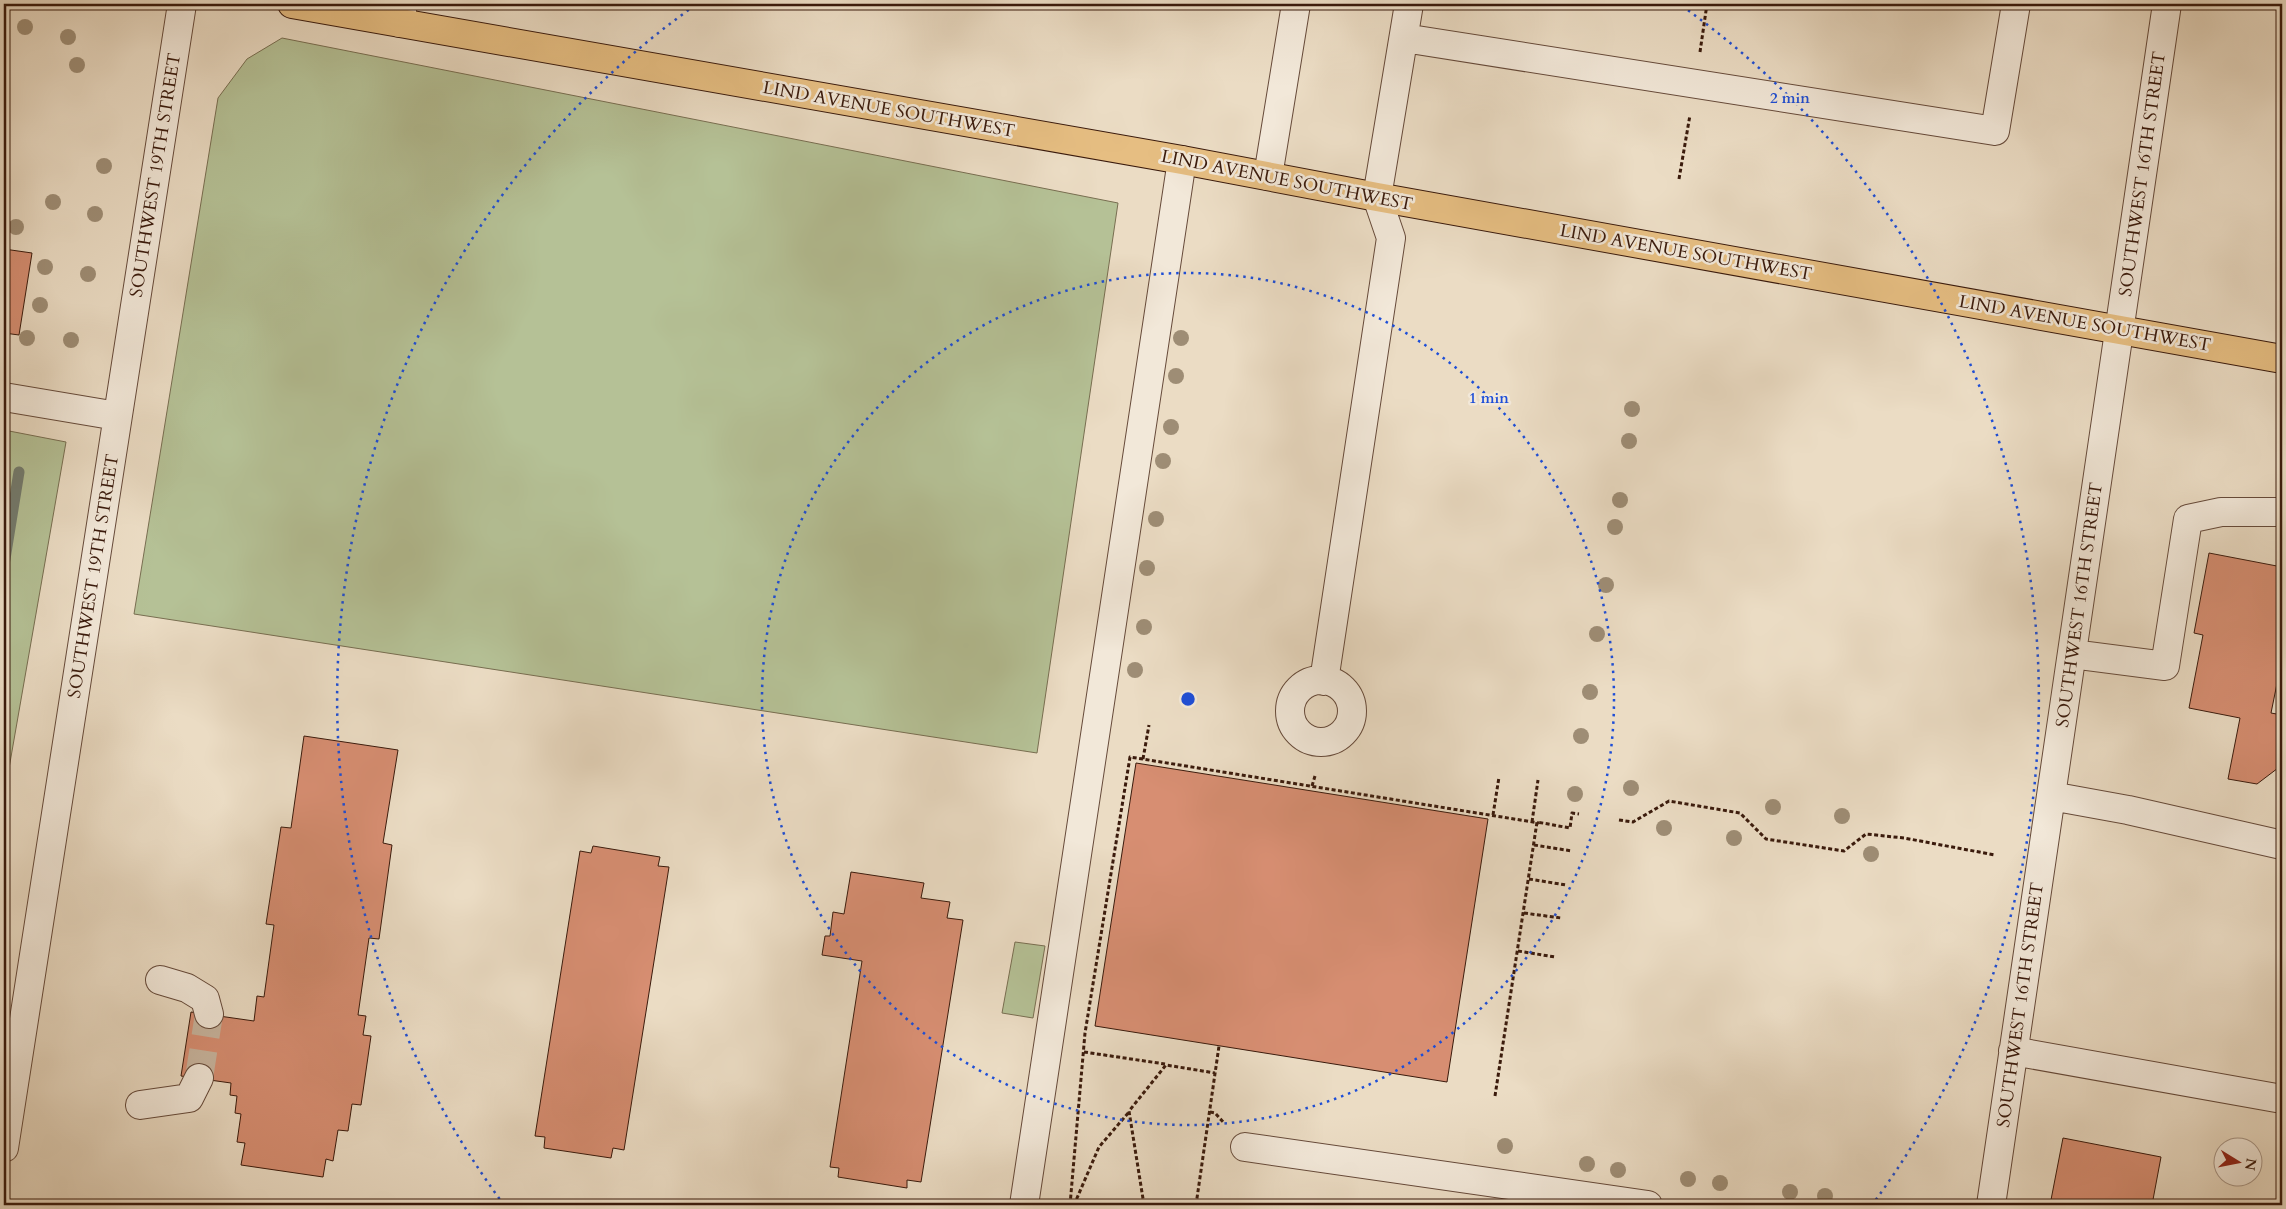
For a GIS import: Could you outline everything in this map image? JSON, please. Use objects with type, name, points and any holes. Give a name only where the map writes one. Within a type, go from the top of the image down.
[{"type":"main road","name":"LIND AVENUE SOUTHWEST","points":[[292,4],[402,13],[1378,197],[2282,359]]},
{"type":"street","name":"SOUTHWEST 19TH STREET","points":[[4,1148],[182,4]]},
{"type":"street","points":[[1268,176],[1296,4]]},
{"type":"street","points":[[1324,681],[1391,238],[1378,197],[1409,4]]},
{"type":"street","points":[[1404,38],[1995,131],[2016,4]]},
{"type":"street","name":"SOUTHWEST 16TH STREET","points":[[1991,1205],[2167,4]]},
{"type":"street","points":[[1024,1205],[1182,160]]},
{"type":"street","points":[[4,397],[117,416]]},
{"type":"street","points":[[2072,654],[2166,666],[2188,519],[2222,512],[2282,512]]},
{"type":"street","points":[[2051,796],[2128,810],[2282,845]]},
{"type":"street","points":[[160,980],[187,988],[205,999],[209,1014]]},
{"type":"street","points":[[2014,1051],[2282,1099]]},
{"type":"street","points":[[140,1105],[189,1098],[199,1078]]},
{"type":"street","points":[[1245,1146],[1648,1205]]},
{"type":"path","points":[[1699,56],[1708,4]]},
{"type":"path","points":[[1679,178],[1691,106]]},
{"type":"path","points":[[1143,759],[1149,725]]},
{"type":"path","points":[[1055,1203],[1070,1205],[1084,1052],[1130,757],[1570,828],[1572,813],[1579,814]]},
{"type":"path","points":[[1312,786],[1314,776]]},
{"type":"path","points":[[1493,816],[1500,777]]},
{"type":"path","points":[[1532,822],[1538,780]]},
{"type":"path","points":[[1619,820],[1633,822],[1669,801],[1740,813],[1766,839],[1801,845],[1844,850],[1866,834],[1904,838],[1995,855]]},
{"type":"path","points":[[1495,1096],[1537,822],[1539,823]]},
{"type":"path","points":[[1534,845],[1572,850]]},
{"type":"path","points":[[1529,879],[1566,884]]},
{"type":"path","points":[[1524,912],[1561,918]]},
{"type":"path","points":[[1518,952],[1555,957]]},
{"type":"path","points":[[1196,1205],[1220,1046]]},
{"type":"path","points":[[1084,1052],[1215,1073]]},
{"type":"path","points":[[1074,1205],[1099,1147],[1166,1064]]},
{"type":"path","points":[[1129,1111],[1144,1205]]},
{"type":"green space","points":[[282,38],[1118,203],[1037,753],[134,614],[218,98],[247,59]]},
{"type":"green space","points":[[4,430],[66,442],[4,797]]},
{"type":"green space","points":[[1015,942],[1045,946],[1033,1018],[1002,1013]]},
{"type":"building","points":[[4,249],[32,253],[19,335],[4,333]]},
{"type":"building","points":[[2209,553],[2282,567],[2282,659],[2271,713],[2282,715],[2282,765],[2257,784],[2228,779],[2240,718],[2189,708],[2203,635],[2194,633]]},
{"type":"building","points":[[304,736],[398,750],[383,843],[392,845],[379,939],[369,938],[358,1015],[366,1016],[363,1035],[371,1036],[361,1105],[352,1104],[348,1131],[338,1130],[333,1161],[326,1159],[323,1177],[241,1165],[245,1143],[237,1142],[241,1114],[235,1113],[237,1096],[230,1095],[231,1083],[181,1076],[191,1012],[254,1021],[257,996],[264,997],[274,925],[266,924],[281,827],[291,828]]},
{"type":"building","points":[[1136,763],[1488,819],[1447,1082],[1095,1026]]},
{"type":"building","points":[[593,846],[660,857],[658,866],[669,867],[624,1150],[613,1148],[611,1158],[544,1148],[545,1137],[535,1136],[580,851],[591,853]]},
{"type":"building","points":[[851,872],[924,883],[921,898],[950,902],[947,918],[963,920],[921,1182],[907,1180],[907,1188],[838,1177],[839,1168],[830,1167],[862,961],[822,955],[825,936],[830,936],[833,912],[844,914]]},
{"type":"building","points":[[2063,1138],[2161,1157],[2152,1205],[2050,1205]]},
{"type":"waterway","points":[[4,565],[19,472]]},
{"type":"tunnel","points":[[199,1078],[209,1014]]}]
